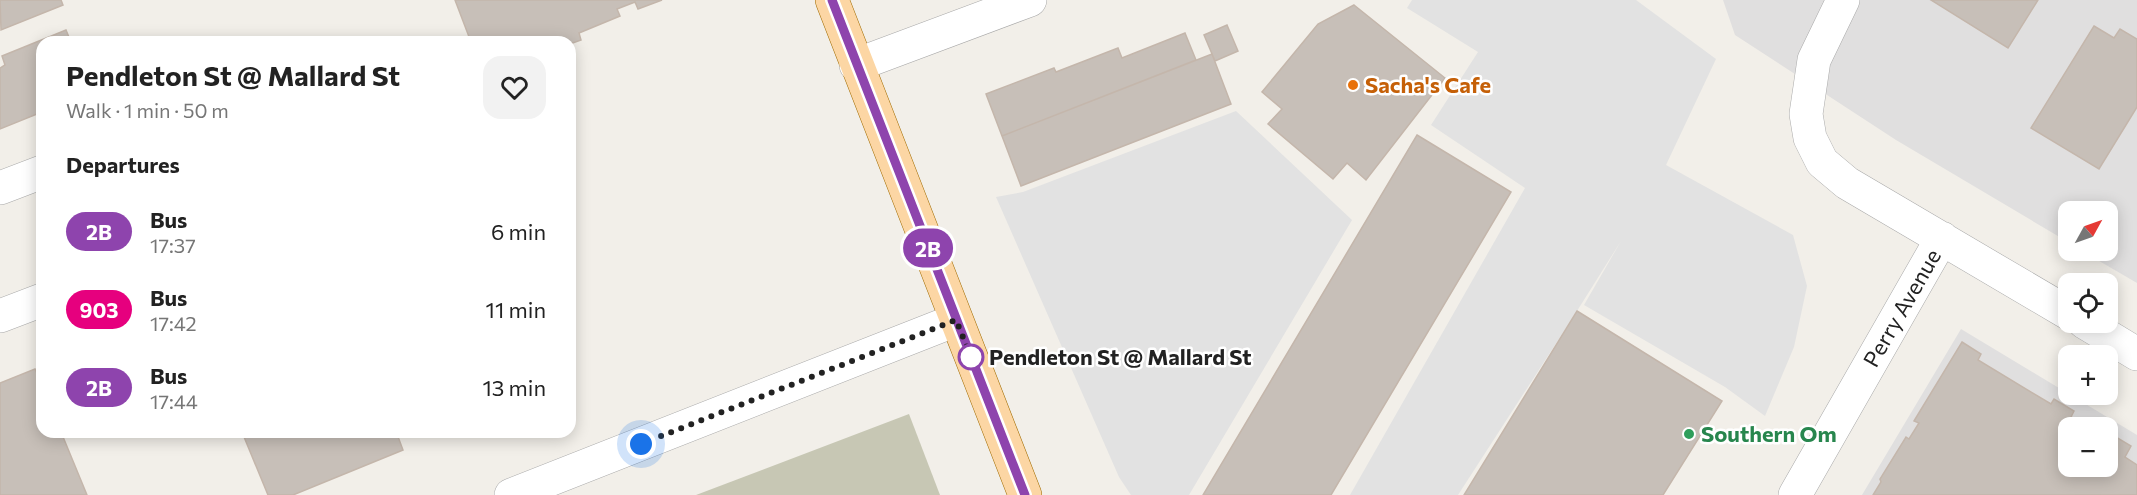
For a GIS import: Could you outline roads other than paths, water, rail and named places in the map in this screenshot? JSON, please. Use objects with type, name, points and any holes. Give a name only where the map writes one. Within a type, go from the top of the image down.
[{"type":"main road","points":[[832,0],[1025,495]]},
{"type":"street","points":[[856,65],[1030,0]]},
{"type":"street","name":"Perry Avenue","points":[[1795,495],[1942,238],[1847,183],[1822,162],[1810,138],[1806,114],[1814,60],[1843,0]]},
{"type":"street","points":[[0,188],[36,174]]},
{"type":"street","points":[[1942,238],[2058,307]]},
{"type":"street","points":[[0,316],[36,302]]},
{"type":"street","points":[[511,495],[956,320]]},
{"type":"street","points":[[2102,333],[2137,354]]},
{"type":"place","name":"Sacha's Cafe","points":[[1353,85]]},
{"type":"place","name":"Pendleton St @ Mallard St","points":[[971,357]]},
{"type":"place","name":"Southern Om","points":[[1689,434]]}]
